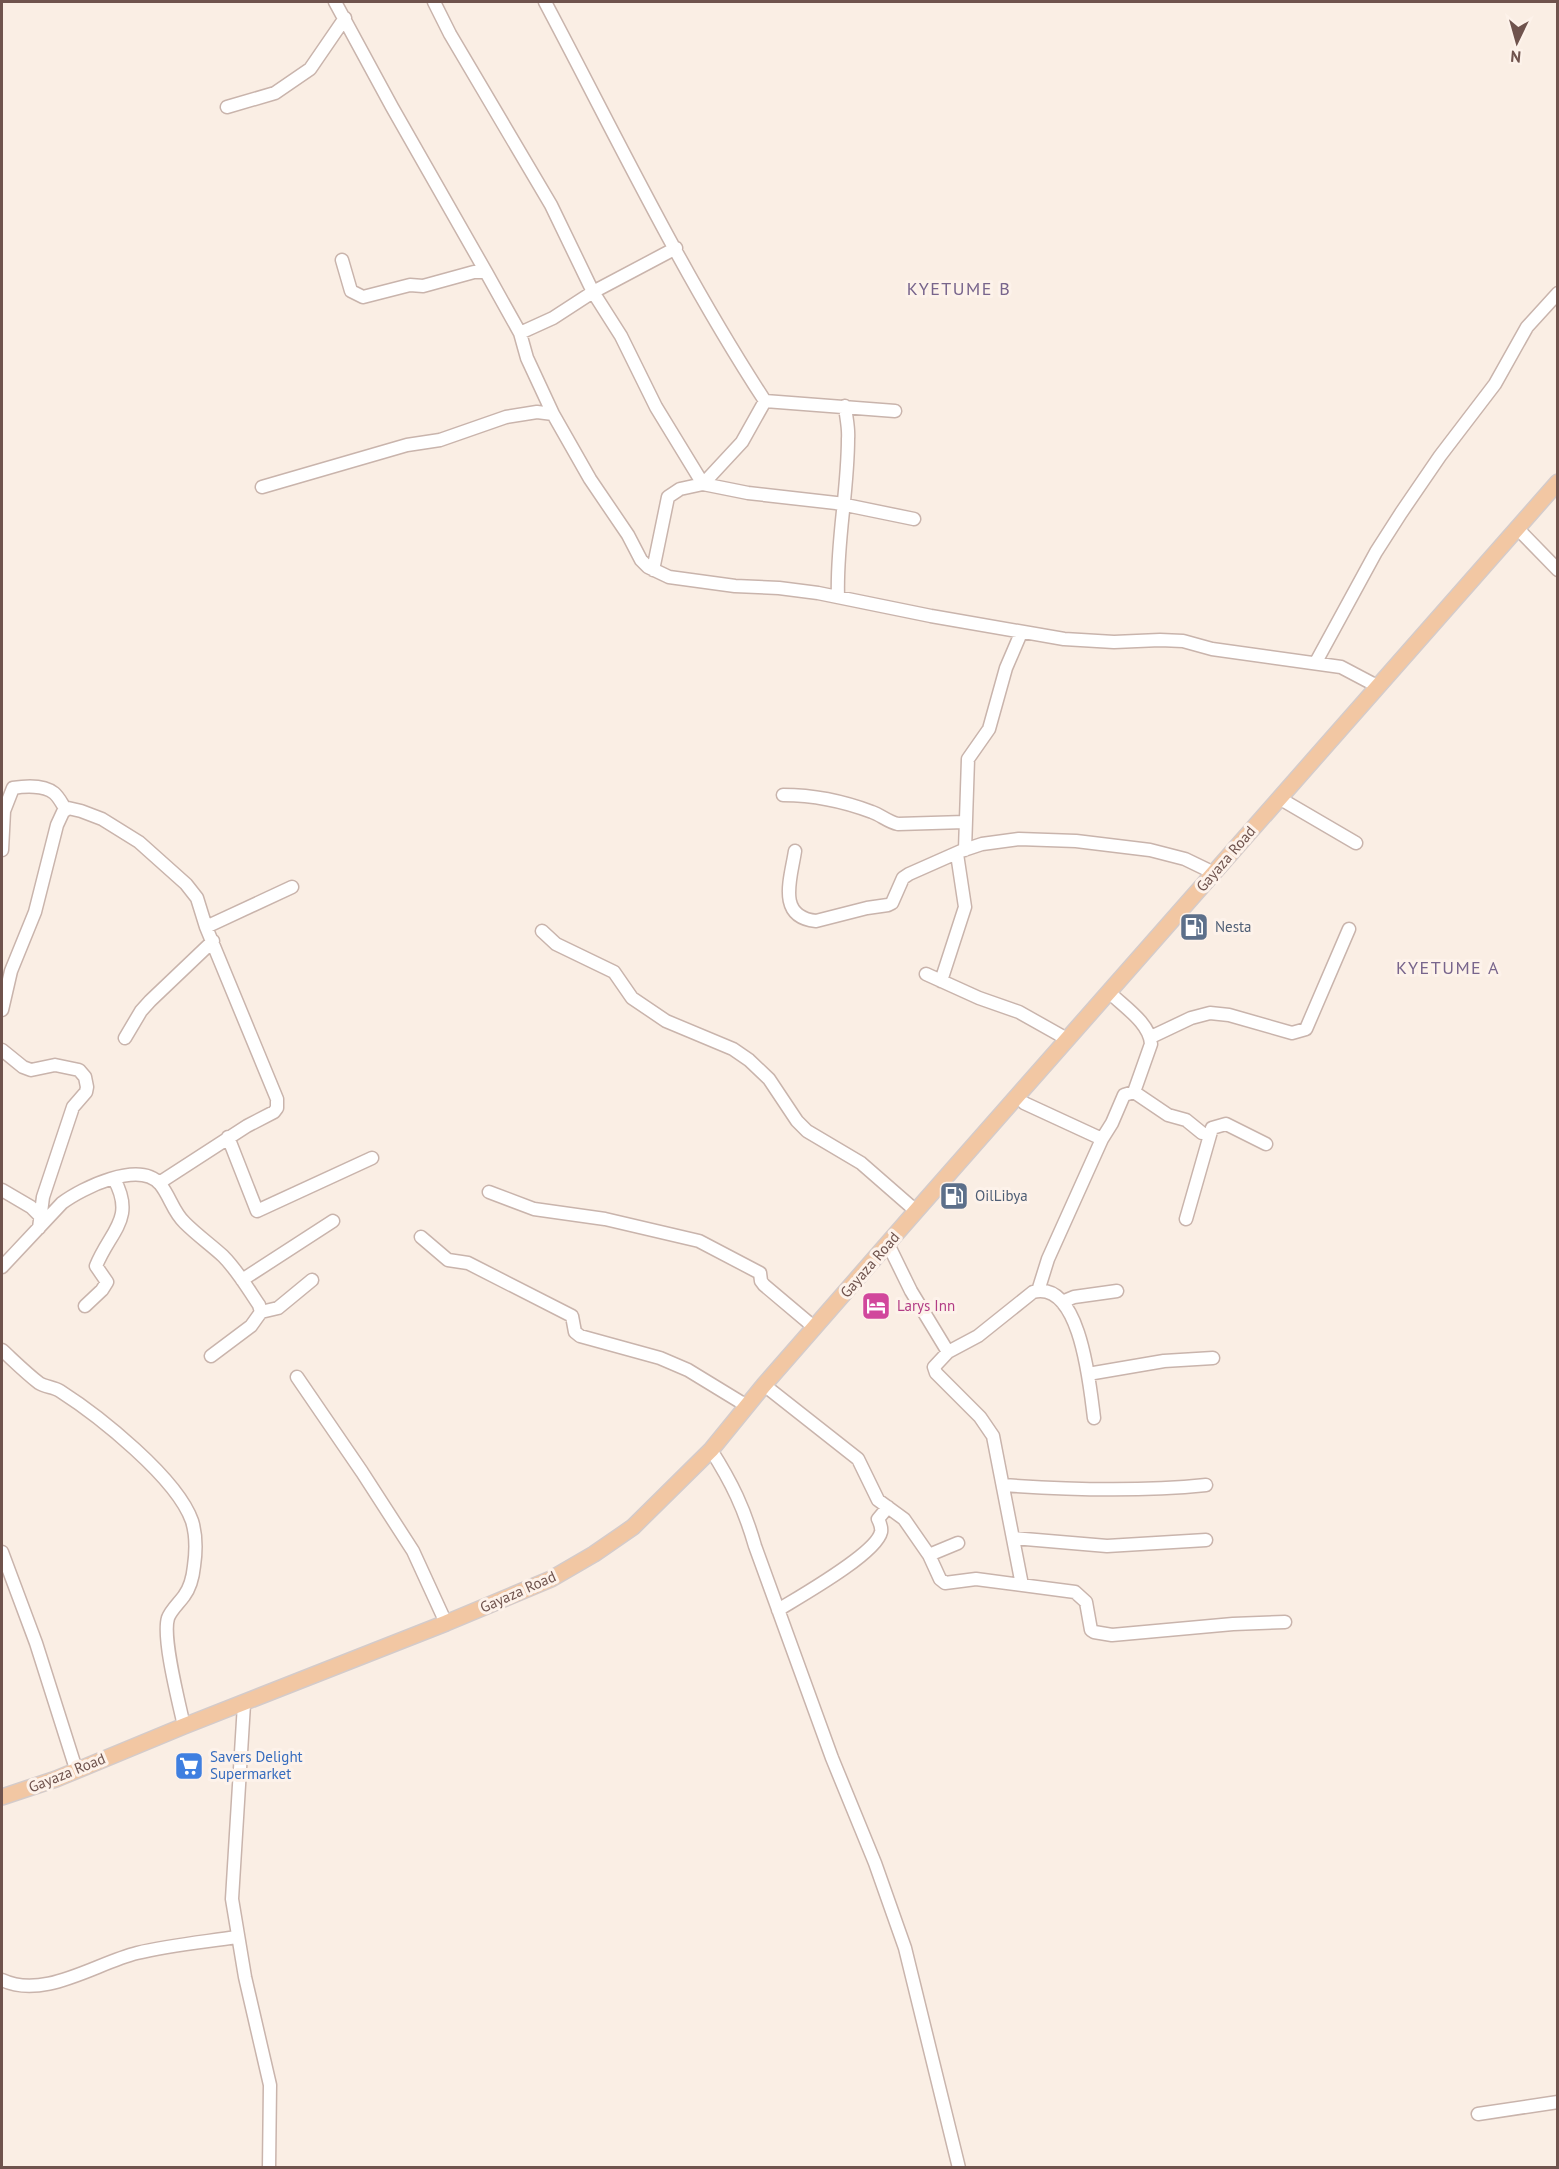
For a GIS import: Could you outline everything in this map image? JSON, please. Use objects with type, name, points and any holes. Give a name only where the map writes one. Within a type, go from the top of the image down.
[{"type":"main road","name":"Gayaza Road","points":[[2,1797],[56,1779],[551,1579],[594,1554],[633,1527],[711,1450],[764,1385],[916,1211],[1557,482]]},
{"type":"street","points":[[335,2],[520,333],[527,358],[553,414],[590,479],[641,560],[653,570],[669,577],[735,586],[778,588],[837,597],[1021,633],[1087,641],[1174,640],[1212,650],[1316,662],[1341,667],[1377,686]]},
{"type":"street","points":[[434,2],[450,34],[551,205],[593,292],[621,336],[656,407],[703,484]]},
{"type":"street","points":[[545,2],[676,248],[741,365],[765,401]]},
{"type":"street","points":[[227,107],[276,93],[310,69],[345,18]]},
{"type":"street","points":[[520,333],[553,318],[593,292],[676,248]]},
{"type":"street","points":[[342,260],[351,291],[363,297],[410,285],[423,286],[474,272],[486,272]]},
{"type":"street","points":[[1316,662],[1362,577],[1396,522],[1440,456],[1495,384],[1527,327],[1557,293]]},
{"type":"street","points":[[703,484],[742,442],[765,401]]},
{"type":"street","points":[[765,401],[895,411]]},
{"type":"street","points":[[837,597],[837,572],[849,437],[845,406]]},
{"type":"street","points":[[262,487],[406,445],[440,440],[506,417],[529,412],[553,414]]},
{"type":"street","points":[[653,570],[668,498],[680,489],[703,484],[748,493],[844,504],[914,519]]},
{"type":"street","points":[[1517,528],[1557,570]]},
{"type":"street","points":[[941,981],[964,907],[961,852],[969,755],[989,729],[1006,668],[1021,633]]},
{"type":"street","points":[[2,850],[4,811],[13,788],[48,790],[54,793],[66,810]]},
{"type":"street","points":[[783,795],[827,798],[872,812],[891,823],[965,822]]},
{"type":"street","points":[[1279,798],[1356,843]]},
{"type":"street","points":[[66,810],[74,809],[102,819],[139,842],[186,884],[197,898],[206,927],[277,1099],[277,1108],[274,1112],[228,1137],[159,1184]]},
{"type":"street","points":[[2,1010],[6,969],[35,912],[57,825],[66,810]]},
{"type":"street","points":[[795,851],[788,892],[789,905],[809,920],[816,921],[888,905],[892,903],[903,878],[909,874],[982,844],[1019,839],[1076,841],[1165,853],[1185,859],[1214,873]]},
{"type":"street","points":[[206,927],[292,887]]},
{"type":"street","points":[[1151,1037],[1191,1018],[1210,1013],[1228,1015],[1292,1033],[1306,1029],[1349,929]]},
{"type":"street","points":[[542,931],[563,948],[614,972],[632,998],[666,1021],[733,1049],[748,1060],[769,1080],[797,1121],[807,1131],[861,1163],[916,1211]]},
{"type":"street","points":[[125,1038],[150,1001],[213,941]]},
{"type":"street","points":[[926,974],[979,998],[1013,1009],[1068,1039]]},
{"type":"street","points":[[1109,992],[1144,1026],[1151,1037],[1150,1050],[1134,1092]]},
{"type":"street","points":[[2,1050],[23,1067],[31,1070],[55,1065],[79,1070],[87,1083],[86,1092],[73,1107],[43,1197],[39,1228]]},
{"type":"street","points":[[1134,1092],[1168,1115],[1186,1120],[1202,1133]]},
{"type":"street","points":[[1038,1291],[1048,1259],[1102,1139],[1124,1095],[1134,1092]]},
{"type":"street","points":[[1024,1103],[1102,1139]]},
{"type":"street","points":[[1186,1219],[1212,1128],[1226,1124],[1266,1144]]},
{"type":"street","points":[[228,1137],[257,1211],[372,1158]]},
{"type":"street","points":[[2,1267],[72,1196],[100,1182],[139,1175],[150,1177],[159,1184],[178,1216],[223,1256],[259,1305],[261,1312]]},
{"type":"street","points":[[86,1306],[102,1290],[106,1282],[96,1266],[123,1217],[118,1188],[114,1179]]},
{"type":"street","points":[[2,1190],[39,1215]]},
{"type":"street","points":[[489,1192],[534,1209],[605,1219],[699,1241],[760,1273],[761,1281],[814,1328]]},
{"type":"street","points":[[242,1280],[333,1221]]},
{"type":"street","points":[[421,1238],[448,1260],[468,1263],[572,1316],[575,1332],[580,1336],[660,1358],[688,1370],[747,1406]]},
{"type":"street","points":[[888,1244],[911,1291],[948,1352]]},
{"type":"street","points":[[211,1356],[251,1326],[261,1312],[278,1308],[312,1280]]},
{"type":"street","points":[[1022,1585],[993,1436],[980,1417],[934,1371],[938,1361],[948,1352],[978,1336],[1026,1297],[1038,1291],[1049,1293],[1062,1302],[1076,1324],[1088,1374],[1094,1418]]},
{"type":"street","points":[[1062,1302],[1074,1297],[1117,1291]]},
{"type":"street","points":[[2,1350],[37,1381],[60,1391],[118,1435],[150,1463],[172,1488],[193,1523],[194,1568],[190,1586],[171,1612],[168,1624],[169,1652],[184,1726]]},
{"type":"street","points":[[1088,1374],[1164,1361],[1213,1358]]},
{"type":"street","points":[[297,1377],[413,1551],[446,1623]]},
{"type":"street","points":[[764,1385],[858,1459],[878,1500],[904,1519],[929,1555],[940,1579],[945,1583],[976,1579],[1067,1590],[1081,1596],[1086,1602],[1089,1625],[1094,1632],[1112,1635],[1150,1630],[1285,1622]]},
{"type":"street","points":[[711,1450],[733,1486],[746,1516],[754,1546],[832,1758],[905,1948],[959,2168]]},
{"type":"street","points":[[1003,1485],[1126,1490],[1156,1490],[1206,1485]]},
{"type":"street","points":[[778,1610],[853,1563],[879,1537],[881,1527],[878,1519],[888,1507]]},
{"type":"street","points":[[1014,1538],[1107,1546],[1206,1540]]},
{"type":"street","points":[[929,1555],[958,1543]]},
{"type":"street","points":[[2,1552],[36,1643],[76,1769]]},
{"type":"street","points":[[244,1704],[232,1899],[237,1937],[270,2085],[269,2168]]},
{"type":"street","points":[[2,1980],[12,1984],[61,1982],[134,1954],[237,1937]]},
{"type":"street","points":[[1478,2114],[1557,2102]]},
{"type":"place","name":"Nesta","points":[[1194,927]]},
{"type":"place","name":"OilLibya","points":[[954,1196]]},
{"type":"place","name":"Larys Inn","points":[[876,1306]]},
{"type":"place","name":"Savers Delight Supermarket","points":[[189,1766]]},
{"type":"district","name":"KYETUME B","points":[[959,289]]},
{"type":"district","name":"KYETUME A","points":[[1448,968]]}]
